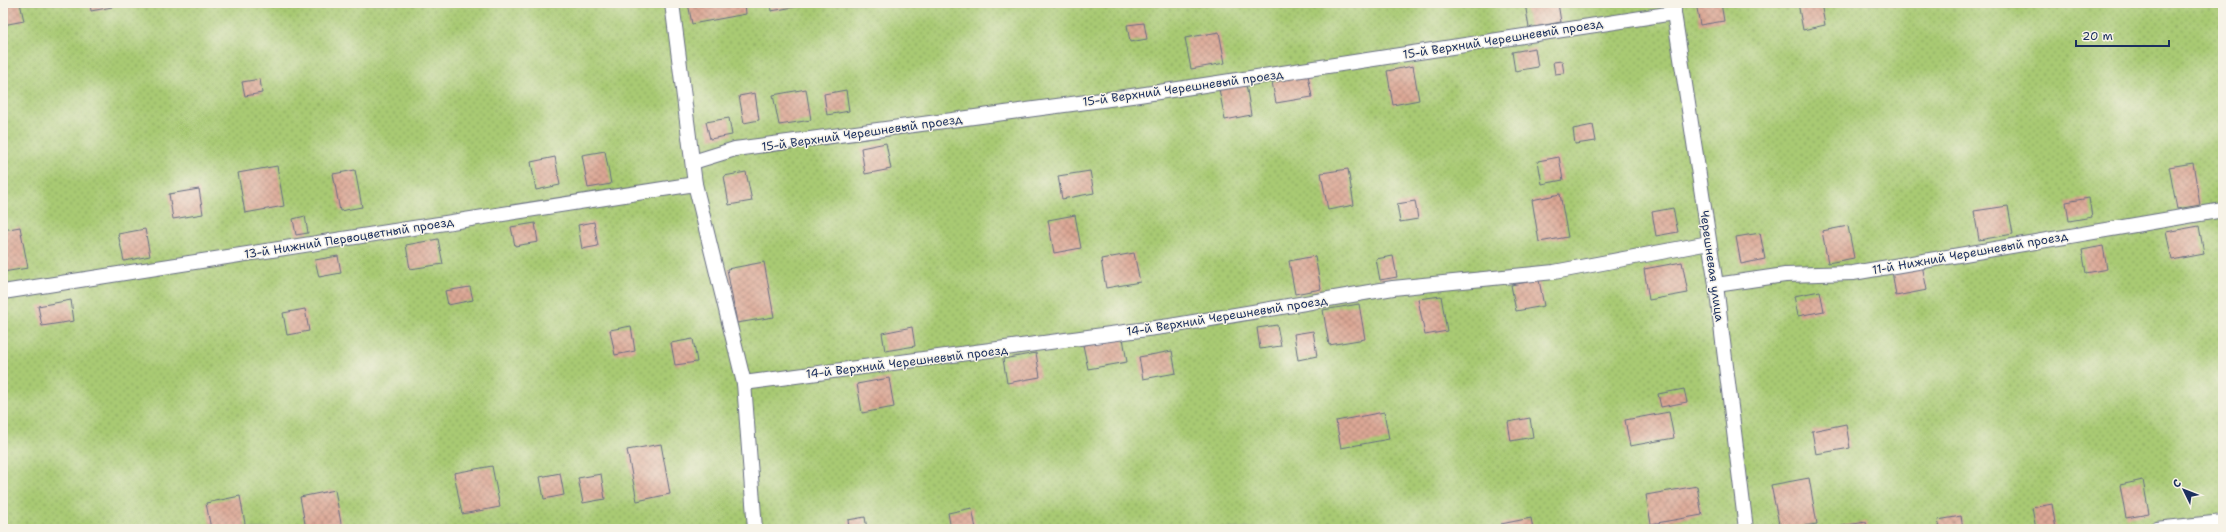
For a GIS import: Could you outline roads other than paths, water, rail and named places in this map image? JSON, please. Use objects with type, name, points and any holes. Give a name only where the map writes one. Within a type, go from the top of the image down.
[{"type":"lane","points":[[672,3],[695,184],[744,383],[755,529]]},
{"type":"lane","name":"15-й Верхний Черешневый проезд","points":[[693,162],[736,149],[1139,95],[1674,8]]},
{"type":"lane","name":"Черешневая улица","points":[[1674,8],[1716,285],[1746,529]]},
{"type":"lane","name":"13-й Нижний Первоцветный проезд","points":[[3,292],[695,184]]},
{"type":"lane","name":"11-й Нижний Черешневый проезд","points":[[1716,285],[1785,275],[1854,272],[2223,210]]},
{"type":"lane","name":"14-й Верхний Черешневый проезд","points":[[744,383],[1170,326],[1393,288],[1554,272],[1709,243]]},
{"type":"lane","points":[[2156,529],[2223,522]]}]
